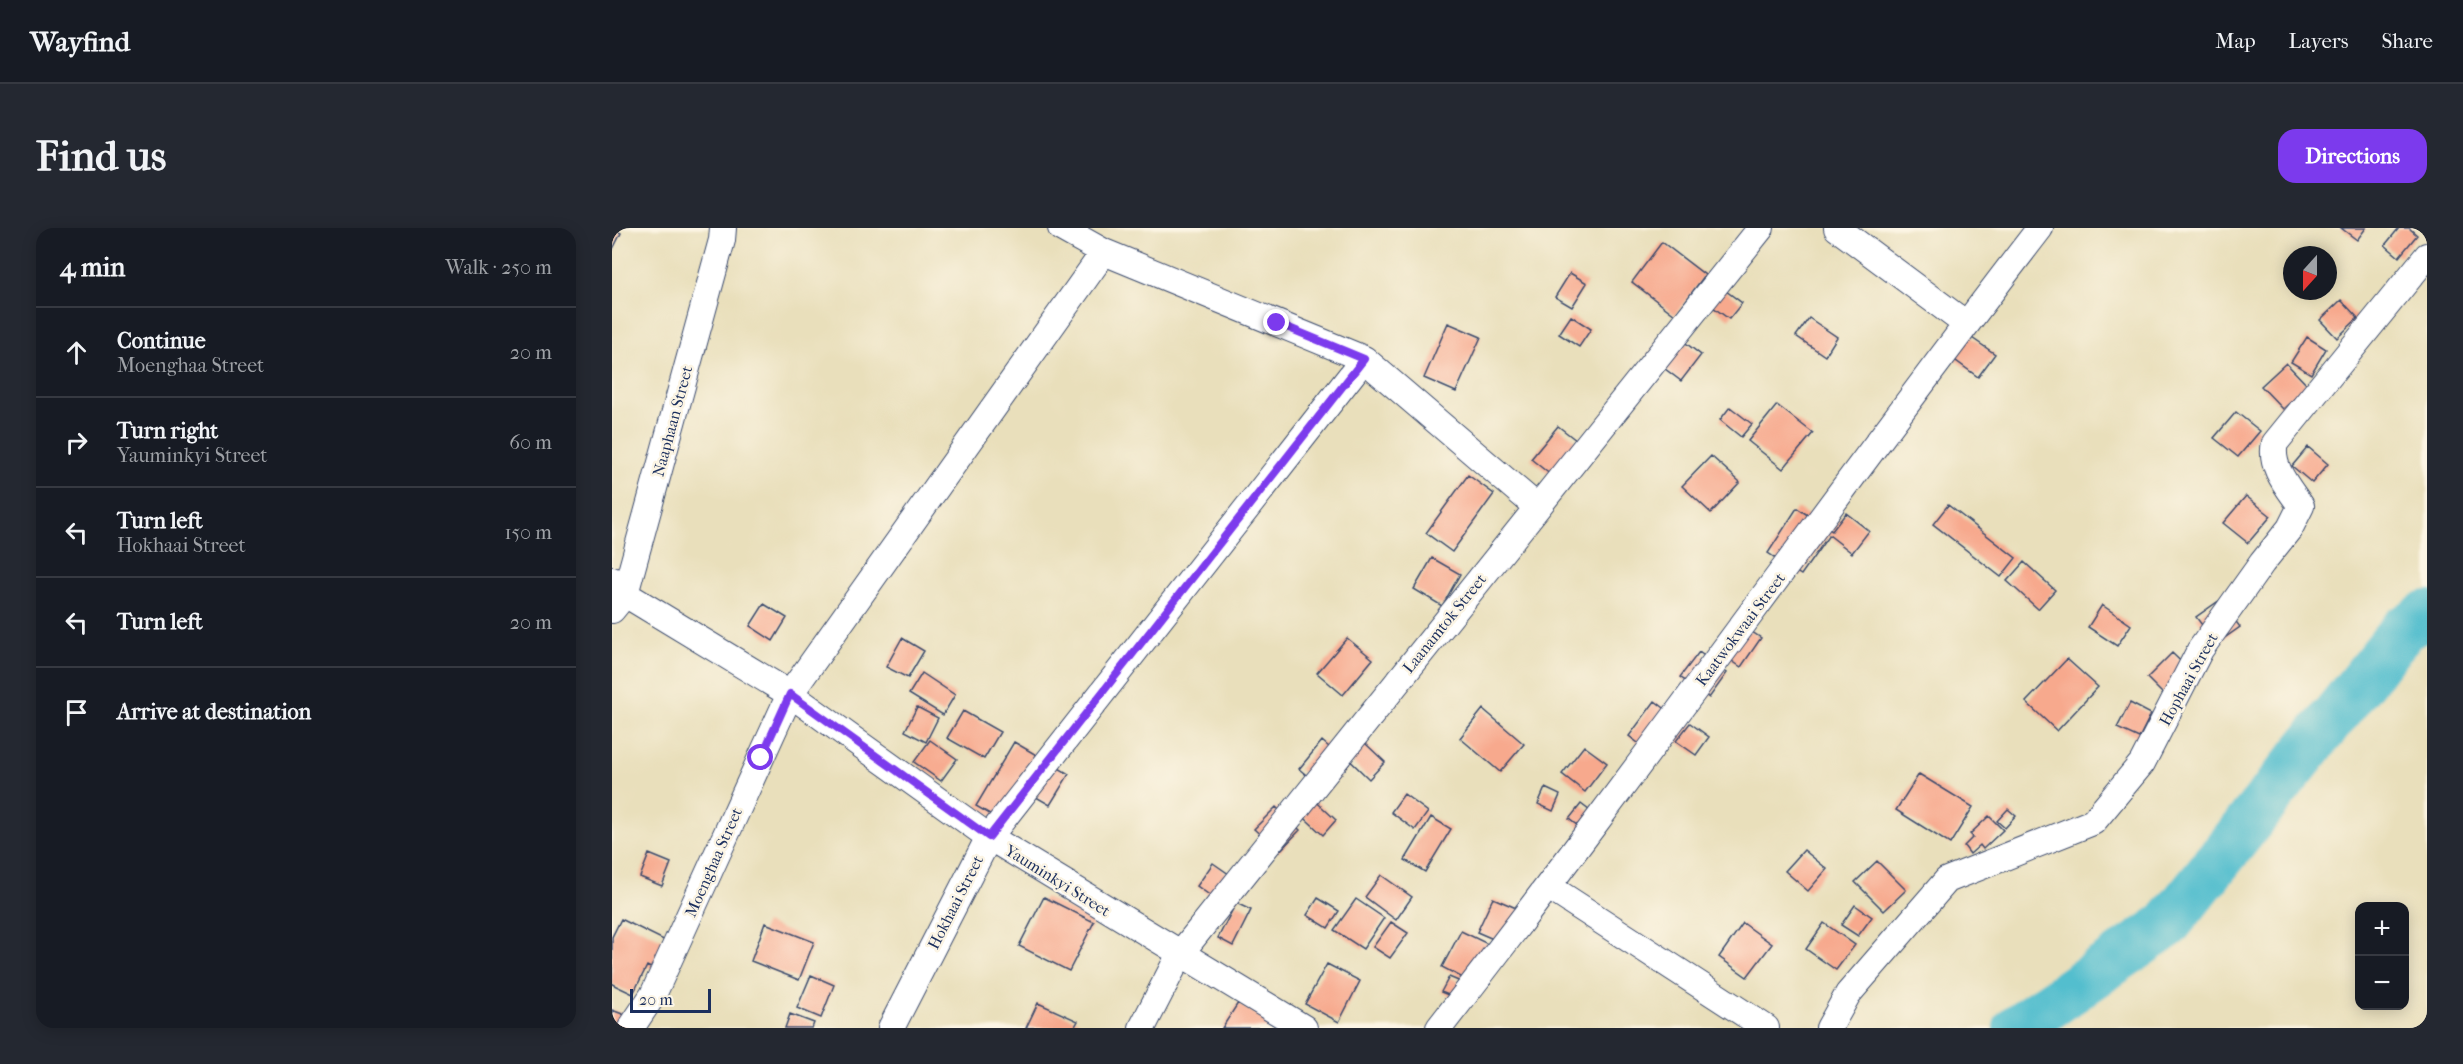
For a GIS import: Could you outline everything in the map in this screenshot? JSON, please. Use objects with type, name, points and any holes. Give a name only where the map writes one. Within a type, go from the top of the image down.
[{"type":"street","name":"Naaphaan Street","points":[[616,595],[722,240],[723,228]]},
{"type":"street","points":[[1061,228],[1104,252],[1364,359],[1537,507]]},
{"type":"street","name":"Laanamtok Street","points":[[1142,1028],[1180,954],[1761,228]]},
{"type":"street","points":[[1838,228],[1966,324]]},
{"type":"street","name":"Kaatwokwaai Street","points":[[1438,1028],[1549,887],[1966,324],[2040,228]]},
{"type":"street","name":"Moenghaa Street","points":[[631,1028],[653,995],[790,694],[1104,252]]},
{"type":"street","name":"Hophaai Street","points":[[1828,1028],[1848,994],[1947,880],[2093,822],[2142,763],[2200,650],[2290,528],[2301,507],[2277,468],[2272,455],[2275,443],[2427,256]]},
{"type":"street","name":"Hokhaai Street","points":[[891,1028],[989,837],[1364,359]]},
{"type":"street","name":"Yauminkyi Street","points":[[616,595],[790,694],[989,837],[1304,1028]]},
{"type":"street","points":[[1549,887],[1766,1028]]},
{"type":"building","points":[[2341,228],[2366,228],[2357,240]]},
{"type":"building","points":[[2399,228],[2409,228],[2417,235],[2399,257],[2385,245]]},
{"type":"building","points":[[612,229],[621,233],[612,251]]},
{"type":"building","points":[[1662,242],[1705,275],[1675,315],[1632,282]]},
{"type":"building","points":[[1570,273],[1587,283],[1572,307],[1555,297]]},
{"type":"building","points":[[1714,282],[1742,303],[1729,319],[1701,298]]},
{"type":"building","points":[[2341,300],[2358,318],[2337,338],[2320,320]]},
{"type":"building","points":[[1571,316],[1591,329],[1579,347],[1559,334]]},
{"type":"building","points":[[1809,318],[1837,337],[1825,356],[1796,336]]},
{"type":"building","points":[[1448,323],[1481,337],[1456,392],[1424,378]]},
{"type":"building","points":[[1669,330],[1701,355],[1681,381],[1648,356]]},
{"type":"building","points":[[1969,336],[1995,354],[1978,377],[1952,358]]},
{"type":"building","points":[[2307,337],[2326,349],[2311,374],[2291,362]]},
{"type":"building","points":[[2286,363],[2308,386],[2283,409],[2261,386]]},
{"type":"building","points":[[1777,405],[1813,433],[1783,469],[1748,441]]},
{"type":"building","points":[[1730,407],[1752,424],[1741,437],[1720,420]]},
{"type":"building","points":[[2236,412],[2260,431],[2238,457],[2214,438]]},
{"type":"building","points":[[1558,426],[1590,451],[1562,484],[1531,459]]},
{"type":"building","points":[[2308,447],[2328,464],[2312,483],[2292,466]]},
{"type":"building","points":[[1711,456],[1740,482],[1711,513],[1682,486]]},
{"type":"building","points":[[1468,475],[1494,494],[1452,552],[1426,533]]},
{"type":"building","points":[[2246,496],[2271,516],[2248,543],[2223,523]]},
{"type":"building","points":[[1948,505],[2016,558],[2001,577],[1933,524]]},
{"type":"building","points":[[1797,508],[1832,531],[1846,513],[1869,531],[1852,553],[1829,535],[1801,575],[1768,553]]},
{"type":"building","points":[[1432,558],[1460,574],[1442,606],[1414,589]]},
{"type":"building","points":[[2024,562],[2055,590],[2038,609],[2007,581]]},
{"type":"building","points":[[2220,600],[2240,627],[2216,644],[2196,617]]},
{"type":"building","points":[[764,604],[787,618],[773,641],[750,626]]},
{"type":"building","points":[[2102,605],[2131,625],[2117,646],[2088,627]]},
{"type":"building","points":[[1737,622],[1761,638],[1741,667],[1717,651]]},
{"type":"building","points":[[902,638],[924,651],[908,678],[886,667]]},
{"type":"building","points":[[1347,638],[1373,659],[1343,695],[1317,673]]},
{"type":"building","points":[[1699,652],[1727,673],[1709,698],[1680,677]]},
{"type":"building","points":[[2172,653],[2199,679],[2174,705],[2147,678]]},
{"type":"building","points":[[2067,659],[2098,687],[2057,731],[2026,702]]},
{"type":"building","points":[[922,673],[955,695],[943,715],[909,694]]},
{"type":"building","points":[[1655,701],[1685,724],[1659,759],[1629,736]]},
{"type":"building","points":[[2130,703],[2151,714],[2139,738],[2117,728]]},
{"type":"building","points":[[917,707],[938,718],[926,742],[905,731]]},
{"type":"building","points":[[1483,709],[1524,744],[1500,772],[1460,738]]},
{"type":"building","points":[[963,711],[1000,732],[984,759],[947,738]]},
{"type":"building","points":[[1690,723],[1709,737],[1696,755],[1676,741]]},
{"type":"building","points":[[1349,728],[1385,762],[1369,779],[1333,744]]},
{"type":"building","points":[[930,740],[957,759],[941,781],[914,762]]},
{"type":"building","points":[[1322,741],[1349,764],[1326,791],[1299,769]]},
{"type":"building","points":[[1014,742],[1069,774],[1050,805],[1019,787],[1000,820],[976,806]]},
{"type":"building","points":[[1584,746],[1607,763],[1585,792],[1562,774]]},
{"type":"building","points":[[1919,774],[1973,807],[1950,844],[1896,810]]},
{"type":"building","points":[[1545,788],[1560,795],[1553,811],[1538,804]]},
{"type":"building","points":[[1307,793],[1336,820],[1323,835],[1293,807]]},
{"type":"building","points":[[1404,794],[1428,812],[1415,830],[1391,812]]},
{"type":"building","points":[[1581,804],[1603,821],[1591,836],[1569,819]]},
{"type":"building","points":[[1276,807],[1300,830],[1279,852],[1254,829]]},
{"type":"building","points":[[2008,809],[2016,816],[2005,828],[1997,821]]},
{"type":"building","points":[[1989,816],[2003,830],[1983,849],[1980,845],[1970,854],[1964,846],[1973,837],[1970,834]]},
{"type":"building","points":[[1431,817],[1451,829],[1425,872],[1405,860]]},
{"type":"building","points":[[1804,850],[1827,869],[1808,891],[1785,871]]},
{"type":"building","points":[[649,854],[671,863],[662,886],[640,877]]},
{"type":"building","points":[[1877,861],[1906,890],[1884,911],[1855,882]]},
{"type":"building","points":[[1213,863],[1246,886],[1229,909],[1197,886]]},
{"type":"building","points":[[1381,875],[1412,897],[1396,920],[1365,897]]},
{"type":"building","points":[[1044,897],[1094,922],[1069,971],[1019,946]]},
{"type":"building","points":[[1318,898],[1339,911],[1328,928],[1307,915]]},
{"type":"building","points":[[1493,898],[1523,911],[1507,945],[1477,932]]},
{"type":"building","points":[[1356,899],[1384,918],[1363,949],[1334,930]]},
{"type":"building","points":[[1236,903],[1251,910],[1233,946],[1218,938]]},
{"type":"building","points":[[1855,905],[1872,917],[1858,936],[1841,925]]},
{"type":"building","points":[[621,919],[678,947],[664,975],[647,966],[633,994],[612,984],[612,937]]},
{"type":"building","points":[[1391,922],[1408,933],[1390,958],[1373,947]]},
{"type":"building","points":[[765,923],[814,942],[799,980],[751,961]]},
{"type":"building","points":[[1743,923],[1772,944],[1747,977],[1719,957]]},
{"type":"building","points":[[1824,923],[1855,945],[1836,970],[1806,949]]},
{"type":"building","points":[[1461,931],[1496,948],[1476,985],[1442,967]]},
{"type":"building","points":[[1327,964],[1360,981],[1339,1022],[1305,1004]]},
{"type":"building","points":[[811,975],[834,985],[821,1018],[797,1008]]},
{"type":"building","points":[[1449,977],[1468,985],[1461,1000],[1441,992]]},
{"type":"building","points":[[1038,1003],[1078,1021],[1074,1028],[1026,1028]]},
{"type":"building","points":[[1238,1003],[1279,1028],[1222,1028]]},
{"type":"building","points":[[612,1010],[638,1020],[635,1028],[612,1028]]},
{"type":"building","points":[[790,1014],[814,1023],[812,1028],[785,1028]]},
{"type":"waterway","points":[[2017,1028],[2167,925],[2403,630],[2427,614]]},
{"type":"route","points":[[761,758],[790,694],[989,837],[1189,579],[1364,359],[1277,323]]}]
